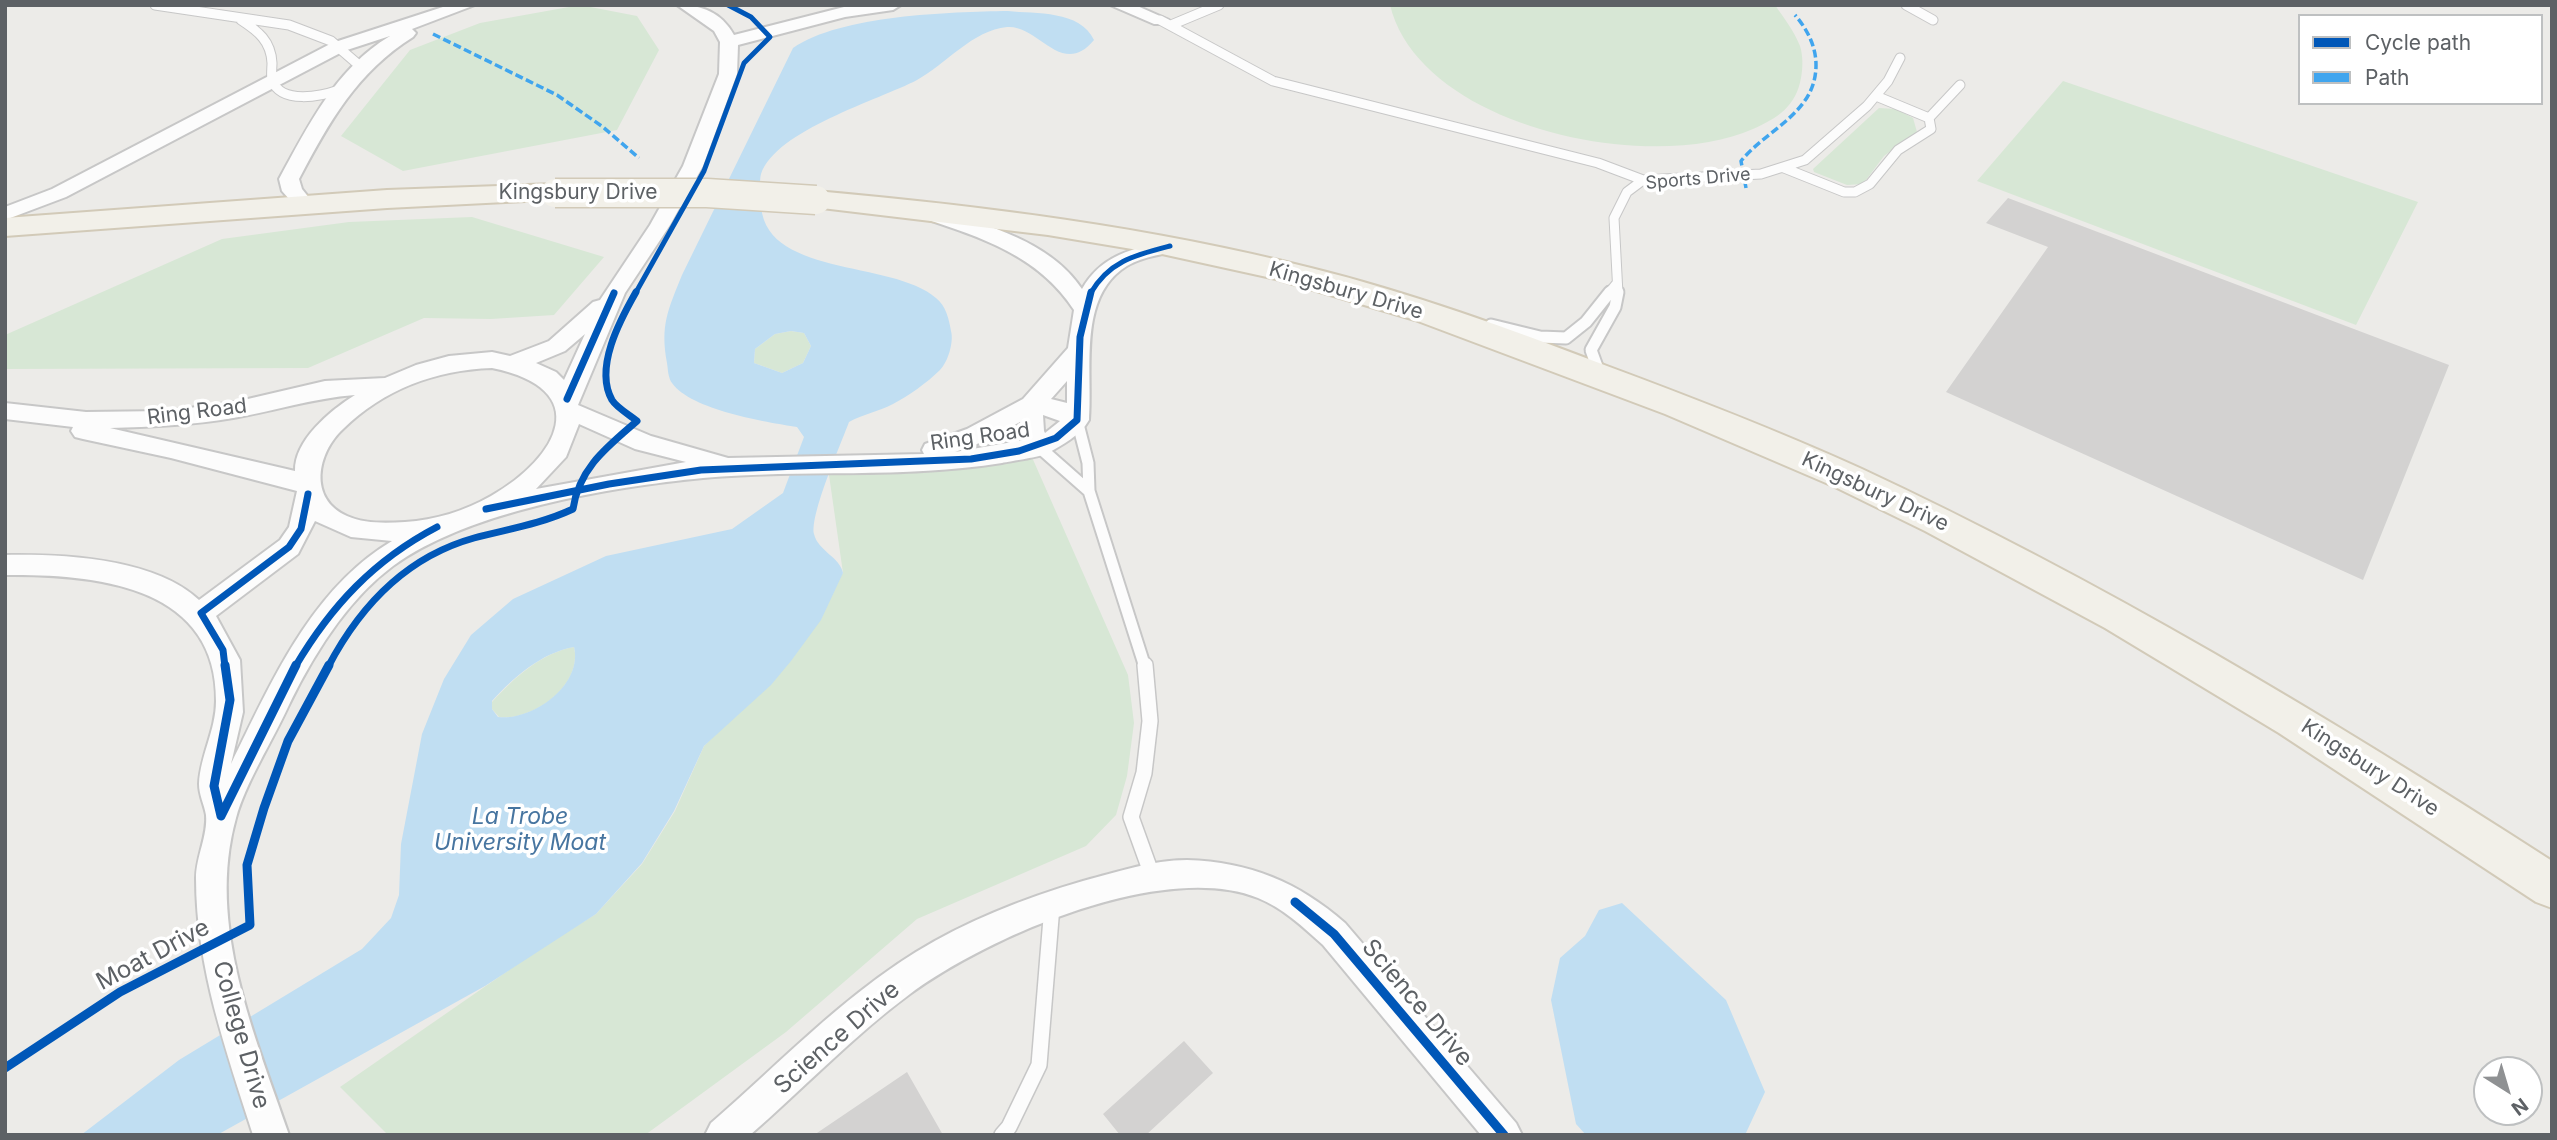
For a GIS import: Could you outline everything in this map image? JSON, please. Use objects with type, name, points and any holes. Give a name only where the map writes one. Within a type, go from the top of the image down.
[{"type":"main road","name":"Kingsbury Drive","points":[[5,227],[489,193],[707,192],[909,208],[1170,246],[1278,270],[1432,315],[1604,377],[1680,405],[1845,476],[2055,582],[2349,752],[2552,887]]},
{"type":"street","points":[[5,214],[59,193],[338,47],[467,5]]},
{"type":"street","points":[[304,204],[292,191],[289,179],[340,90],[360,66],[413,30],[488,5]]},
{"type":"street","points":[[307,488],[325,515],[353,529],[392,533],[437,527],[486,509],[516,493],[540,472],[557,451],[567,430],[568,405],[614,293],[660,225],[693,166],[728,75],[729,41],[712,19],[685,5]]},
{"type":"street","points":[[729,41],[832,15],[893,5]]},
{"type":"street","points":[[1118,5],[1165,22]]},
{"type":"street","points":[[909,208],[1014,242],[1039,256],[1074,290],[1084,309]]},
{"type":"street","points":[[1077,420],[1084,309],[1102,275],[1113,265],[1133,255],[1170,246]]},
{"type":"street","points":[[515,363],[557,346],[614,293]]},
{"type":"street","name":"Ring Road","points":[[863,465],[952,445],[1009,420],[1031,405],[1055,381],[1080,348]]},
{"type":"street","points":[[201,614],[289,547],[302,529],[310,457],[327,430],[353,405],[387,384],[427,369],[467,361],[515,363],[538,370],[556,383],[568,405]]},
{"type":"street","name":"Ring Road","points":[[5,413],[86,420],[166,419],[235,410],[325,389],[387,384]]},
{"type":"street","name":"Ring Road","points":[[568,405],[644,443],[733,466]]},
{"type":"street","name":"Ring Road","points":[[486,509],[632,478],[733,466],[940,462],[1039,447],[1072,430],[1077,420],[1055,408],[1031,405]]},
{"type":"street","name":"Ring Road","points":[[1031,405],[1032,431],[1039,447]]},
{"type":"street","name":"Ring Road","points":[[5,413],[171,449],[307,488]]},
{"type":"street","name":"College Drive","points":[[269,1133],[232,1014],[211,911],[211,875],[220,817],[290,674],[343,598],[382,560],[437,527]]},
{"type":"street","name":"College Drive","points":[[5,565],[53,563],[101,569],[165,592],[201,614],[223,650],[230,700],[214,786],[220,817]]},
{"type":"street","name":"Science Drive","points":[[723,1135],[866,1009],[925,964],[987,930],[1052,906],[1168,874],[1243,880],[1286,897],[1315,916],[1334,934],[1504,1135]]},
{"type":"lane","points":[[155,5],[176,11],[298,25],[338,47],[360,66]]},
{"type":"lane","points":[[1165,22],[1219,5]]},
{"type":"lane","points":[[1906,5],[1933,20]]},
{"type":"lane","points":[[238,18],[260,31],[269,44],[274,54],[272,80],[280,89],[307,97],[340,90]]},
{"type":"lane","points":[[1165,22],[1273,81],[1598,163],[1643,180]]},
{"type":"lane","name":"Sports Drive","points":[[1604,377],[1592,363],[1590,347],[1615,310],[1617,283],[1612,212],[1626,191],[1643,180],[1761,174],[1805,160],[1819,151],[1877,96],[1900,58]]},
{"type":"lane","points":[[1929,118],[1960,85]]},
{"type":"lane","points":[[1784,168],[1855,193],[1872,185],[1890,156],[1926,136],[1931,129],[1929,118],[1910,107],[1877,96]]},
{"type":"lane","points":[[1432,315],[1475,321],[1539,338],[1562,340],[1581,330],[1617,283]]},
{"type":"lane","points":[[1077,420],[1088,463],[1089,491],[1144,665],[1150,721],[1144,773],[1132,826],[1153,878]]},
{"type":"lane","points":[[1039,447],[1089,491]]},
{"type":"lane","points":[[1002,1135],[1009,1127],[1039,1065],[1052,906]]},
{"type":"green space","points":[[580,5],[637,16],[659,50],[617,130],[403,171],[341,136],[410,50],[480,23]]},
{"type":"green space","points":[[1390,5],[1775,5],[1800,46],[1801,78],[1790,104],[1753,129],[1709,142],[1657,146],[1601,142],[1544,130],[1491,110],[1445,83],[1410,48]]},
{"type":"green space","points":[[2063,81],[2418,202],[2356,325],[1977,181]]},
{"type":"green space","points":[[1879,108],[1896,109],[1913,118],[1917,132],[1884,156],[1863,184],[1847,185],[1814,172],[1813,169]]},
{"type":"green space","points":[[472,217],[604,257],[554,315],[491,319],[424,318],[308,368],[5,369],[5,335],[222,239],[349,222]]},
{"type":"green space","points":[[791,331],[804,333],[811,346],[803,363],[782,373],[754,363],[755,349],[775,334]]},
{"type":"green space","points":[[1031,455],[1128,675],[1134,723],[1127,776],[1116,815],[1086,846],[917,919],[786,1032],[645,1135],[388,1135],[340,1087],[545,945],[596,914],[642,864],[675,811],[704,746],[729,721],[843,573],[829,475]]},
{"type":"green space","points":[[574,647],[575,661],[571,674],[553,697],[527,713],[513,717],[499,717],[492,709],[492,702],[529,667],[550,655]]},
{"type":"water","name":"La Trobe University Moat","points":[[1008,11],[1068,18],[1079,23],[1094,40],[1082,51],[1071,54],[1050,47],[1018,28],[995,29],[971,41],[917,80],[807,130],[770,158],[761,174],[761,200],[766,225],[781,243],[804,255],[831,264],[890,277],[916,286],[936,298],[948,317],[951,346],[943,366],[911,393],[893,404],[849,422],[821,496],[814,524],[816,540],[838,563],[843,573],[821,620],[771,685],[704,746],[674,811],[642,863],[596,914],[485,986],[217,1135],[81,1135],[179,1060],[362,949],[391,918],[399,895],[401,844],[422,734],[444,679],[471,635],[513,599],[606,556],[732,529],[783,493],[804,437],[797,427],[749,418],[695,401],[671,381],[664,338],[669,308],[682,275],[793,48],[839,28],[867,22],[927,14]],"holes":[[[791,331],[804,333],[811,346],[803,363],[782,373],[754,363],[755,349],[775,334]],[[574,647],[575,661],[571,674],[553,697],[526,713],[498,717],[492,709],[492,701],[509,683],[539,660]]]},
{"type":"water","points":[[1622,903],[1726,1000],[1765,1092],[1745,1135],[1586,1135],[1576,1124],[1551,1000],[1560,958],[1585,936],[1599,910]]},
{"type":"building","points":[[2008,198],[2449,365],[2363,580],[1946,392],[2048,247],[1986,223]]},
{"type":"building","points":[[1184,1041],[1213,1073],[1146,1135],[1120,1135],[1103,1114]]},
{"type":"building","points":[[907,1072],[943,1135],[814,1135]]},
{"type":"marked path","points":[[1746,188],[1741,161],[1764,137],[1801,109],[1815,82],[1816,63],[1812,43],[1795,15]]},
{"type":"marked path","points":[[433,34],[557,95],[603,127],[639,158]]},
{"type":"cycle path","name":"Moat Drive","points":[[5,1068],[120,992],[250,925],[247,865],[264,808],[288,741],[342,640],[390,581],[431,557],[471,539],[549,520],[573,509],[575,494],[586,469],[604,449],[637,421],[613,401],[605,378],[619,323],[704,171],[744,63],[770,37],[751,17],[728,5]]},
{"type":"cycle path","points":[[486,509],[670,473],[732,467],[861,465],[971,459],[1019,451],[1056,438],[1077,420],[1083,316],[1098,279],[1113,265],[1126,258],[1170,246]]},
{"type":"cycle path","points":[[567,399],[614,293]]},
{"type":"cycle path","points":[[221,816],[214,786],[230,700],[223,650],[201,613],[289,547],[301,529],[308,494]]},
{"type":"cycle path","points":[[221,816],[288,679],[329,614],[354,585],[382,560],[401,546],[437,527]]},
{"type":"cycle path","points":[[1295,902],[1334,934],[1504,1135]]}]
